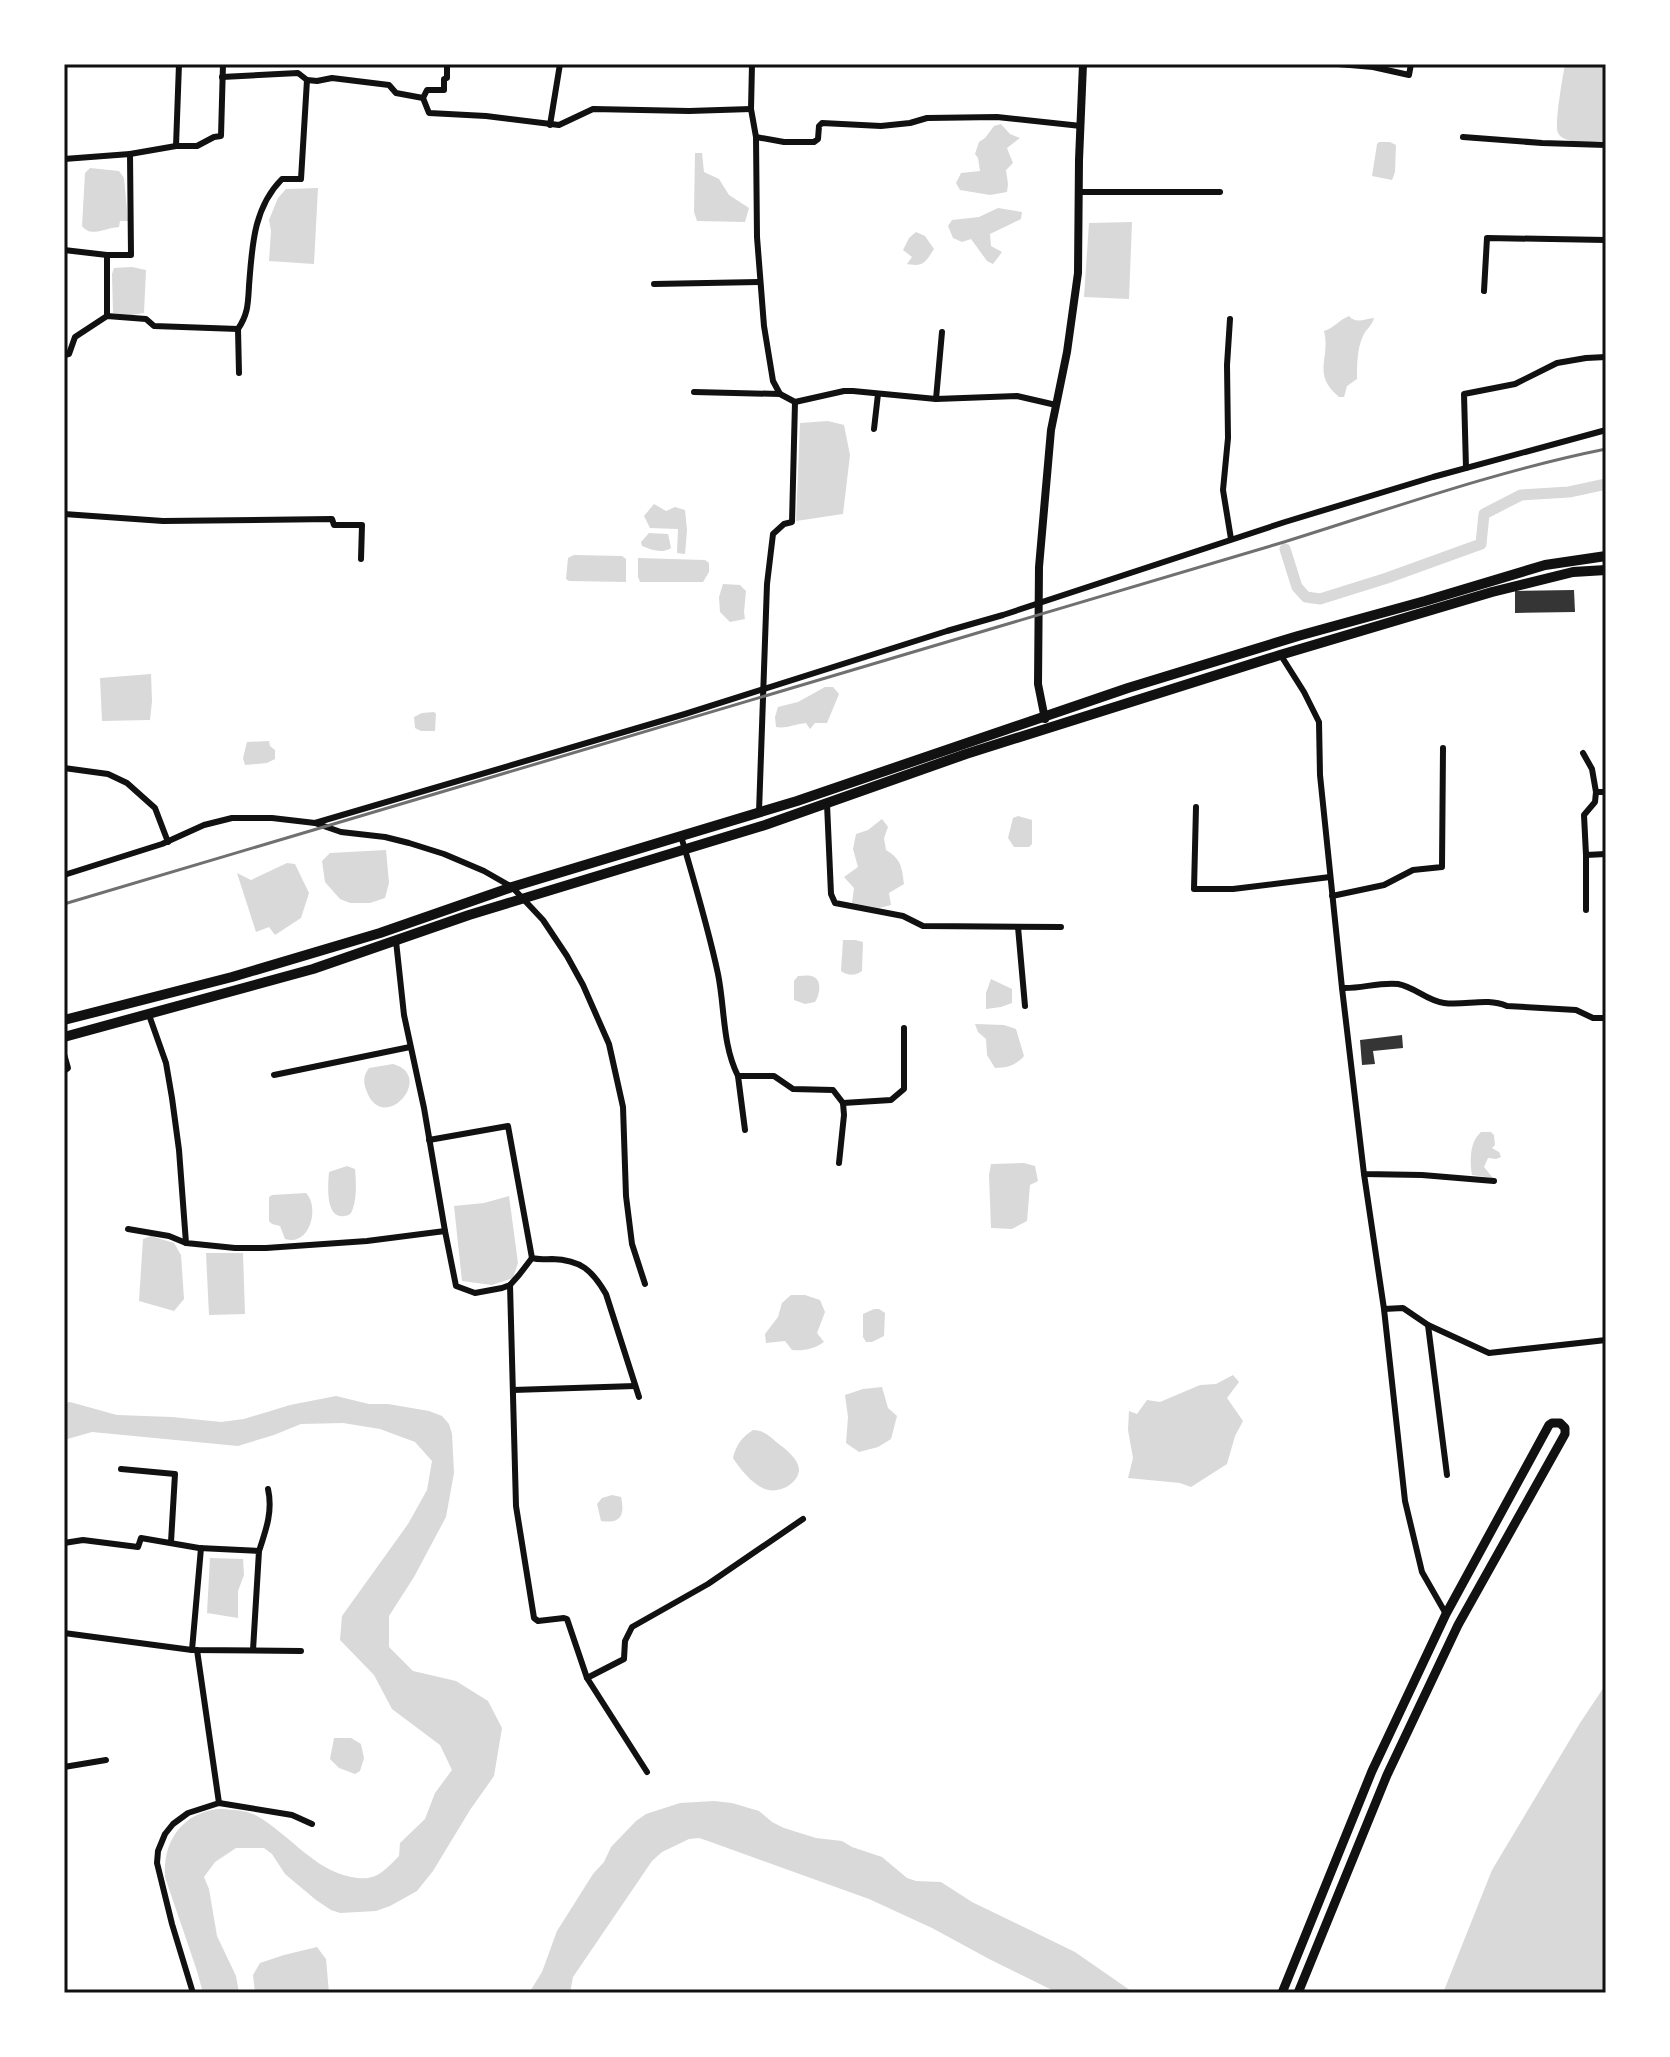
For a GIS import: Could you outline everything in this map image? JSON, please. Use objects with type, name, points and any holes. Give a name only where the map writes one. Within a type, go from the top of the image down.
[{"type":"highway","points":[[64,1020],[232,977],[380,933],[512,887],[759,813],[1534,567],[1606,556]]},
{"type":"highway","points":[[1278,649],[1573,572],[1606,570]]},
{"type":"highway","points":[[64,1037],[313,969],[827,804],[1046,723]]},
{"type":"main road","points":[[1282,1993],[1372,1771],[1446,1614],[1549,1425],[1560,1423],[1565,1428],[1565,1434],[1458,1625],[1387,1775],[1298,1993]]},
{"type":"street","points":[[176,146],[179,64]]},
{"type":"street","points":[[64,159],[197,146],[221,136],[223,64]]},
{"type":"street","points":[[447,64],[444,90],[427,90],[423,98],[429,113],[486,116],[550,125],[566,122],[593,109],[751,109]]},
{"type":"street","points":[[550,125],[560,64]]},
{"type":"street","points":[[752,64],[751,109],[756,137],[759,282],[773,381],[780,394]]},
{"type":"street","points":[[1046,723],[1038,684],[1038,603],[1051,430],[1067,352],[1078,273],[1083,64]]},
{"type":"street","points":[[1338,64],[1409,75],[1411,64]]},
{"type":"street","points":[[222,77],[298,73],[307,80],[332,78],[389,85],[396,93],[423,98]]},
{"type":"street","points":[[239,373],[238,329],[247,316],[253,235],[272,189],[282,179],[301,179],[307,80]]},
{"type":"street","points":[[756,137],[784,142],[814,142],[818,139],[822,123],[881,126],[937,117],[997,117],[1081,126]]},
{"type":"street","points":[[1463,137],[1606,145]]},
{"type":"street","points":[[64,250],[131,255],[130,154]]},
{"type":"street","points":[[1079,192],[1220,192]]},
{"type":"street","points":[[1484,291],[1487,238],[1606,240]]},
{"type":"street","points":[[107,255],[107,316]]},
{"type":"street","points":[[654,284],[759,282]]},
{"type":"street","points":[[64,355],[69,354],[75,337],[107,316],[146,319],[154,326],[238,329]]},
{"type":"street","points":[[1230,319],[1228,438],[1223,490],[1231,539]]},
{"type":"street","points":[[936,399],[942,332]]},
{"type":"street","points":[[1466,468],[1464,394],[1515,384],[1557,363],[1606,357]]},
{"type":"street","points":[[694,392],[780,394],[795,402],[844,391],[936,399],[1017,396],[1056,405]]},
{"type":"street","points":[[874,429],[878,394]]},
{"type":"street","points":[[759,813],[767,584],[773,534],[784,524],[792,522],[795,402]]},
{"type":"street","points":[[315,823],[764,690],[1231,539],[1466,468],[1606,430]]},
{"type":"street","points":[[64,514],[193,521],[332,519],[334,525],[362,525],[361,559]]},
{"type":"street","points":[[1278,649],[1319,722],[1320,775],[1342,988],[1384,1309],[1405,1501],[1422,1572],[1446,1614]]},
{"type":"street","points":[[1332,896],[1384,885],[1413,870],[1442,867],[1443,748]]},
{"type":"street","points":[[1583,753],[1592,769],[1596,792],[1595,802],[1584,815],[1586,910]]},
{"type":"street","points":[[64,768],[108,774],[127,783],[155,808],[168,842]]},
{"type":"street","points":[[1596,792],[1606,792]]},
{"type":"street","points":[[827,804],[831,894],[835,903],[903,916],[923,926],[1061,927]]},
{"type":"street","points":[[1196,807],[1194,889],[1233,889],[1330,877]]},
{"type":"street","points":[[64,875],[168,842],[204,825],[232,818],[272,818],[385,837],[444,854],[512,887],[543,920],[567,956],[609,1044],[623,1107],[626,1196],[632,1244],[645,1284]]},
{"type":"street","points":[[681,836],[719,977],[727,1043],[738,1076],[745,1130]]},
{"type":"street","points":[[1586,855],[1606,854]]},
{"type":"street","points":[[1018,927],[1025,1006]]},
{"type":"street","points":[[396,941],[404,1015],[456,1286],[475,1293],[510,1285],[532,1258],[508,1126],[429,1140]]},
{"type":"street","points":[[1342,988],[1397,984],[1435,1002],[1497,1002],[1507,1006],[1576,1010],[1593,1018],[1606,1018]]},
{"type":"street","points":[[149,1015],[166,1063],[172,1098],[186,1243]]},
{"type":"street","points":[[843,1103],[891,1100],[904,1089],[904,1028]]},
{"type":"street","points":[[274,1075],[410,1047]]},
{"type":"street","points":[[64,1054],[68,1068],[64,1071]]},
{"type":"street","points":[[738,1076],[774,1076],[793,1089],[833,1090],[843,1103],[839,1163]]},
{"type":"street","points":[[1364,1174],[1494,1181]]},
{"type":"street","points":[[128,1229],[169,1236],[186,1243],[235,1248],[367,1241],[445,1231]]},
{"type":"street","points":[[532,1258],[583,1265],[591,1272],[606,1294],[639,1397]]},
{"type":"street","points":[[510,1285],[516,1506],[534,1618],[538,1621],[567,1619],[587,1678],[647,1772]]},
{"type":"street","points":[[1384,1309],[1403,1308],[1428,1325],[1489,1353],[1606,1340]]},
{"type":"street","points":[[1428,1325],[1447,1475]]},
{"type":"street","points":[[513,1390],[635,1386]]},
{"type":"street","points":[[121,1469],[175,1474],[171,1542]]},
{"type":"street","points":[[253,1650],[259,1551],[268,1523],[268,1489]]},
{"type":"street","points":[[587,1678],[624,1659],[625,1641],[632,1627],[708,1584],[803,1519]]},
{"type":"street","points":[[64,1543],[83,1540],[138,1547],[141,1538],[201,1548],[259,1551]]},
{"type":"street","points":[[201,1548],[195,1650],[219,1803]]},
{"type":"street","points":[[64,1633],[195,1650],[301,1651]]},
{"type":"street","points":[[64,1767],[106,1760]]},
{"type":"street","points":[[193,1993],[157,1863],[165,1834],[180,1817],[219,1803],[292,1815],[312,1824]]},
{"type":"shaded area","points":[[1565,64],[1606,64],[1606,140],[1573,141],[1558,133]]},
{"type":"shaded area","points":[[1001,124],[1010,134],[1020,138],[1007,148],[1013,163],[1006,170],[1007,192],[990,195],[960,190],[956,183],[961,173],[980,171],[975,154],[979,142],[994,126]]},
{"type":"shaded area","points":[[1379,142],[1396,145],[1392,180],[1372,176]]},
{"type":"shaded area","points":[[695,153],[702,153],[704,172],[719,179],[729,195],[749,208],[745,222],[697,221],[694,212]]},
{"type":"shaded area","points":[[90,168],[119,171],[124,178],[128,221],[120,221],[119,227],[94,232],[82,226],[85,173]]},
{"type":"shaded area","points":[[318,188],[314,264],[269,261],[269,220],[278,198],[286,189]]},
{"type":"shaded area","points":[[998,208],[1022,212],[1021,219],[990,234],[991,246],[1002,252],[993,264],[987,261],[971,239],[962,242],[953,238],[948,226],[952,220],[979,217]]},
{"type":"shaded area","points":[[1132,222],[1129,299],[1084,297],[1089,223]]},
{"type":"shaded area","points":[[916,232],[925,236],[934,249],[923,263],[907,264],[912,257],[903,250]]},
{"type":"shaded area","points":[[114,268],[146,270],[144,313],[113,313]]},
{"type":"shaded area","points":[[1349,316],[1357,320],[1374,318],[1360,346],[1357,379],[1347,386],[1344,397],[1339,397],[1324,373],[1324,331]]},
{"type":"shaded area","points":[[828,421],[844,425],[850,455],[843,514],[796,521],[800,423]]},
{"type":"shaded area","points":[[654,504],[666,511],[675,507],[685,510],[685,554],[677,553],[678,529],[650,528],[644,516]]},
{"type":"shaded area","points":[[649,533],[668,534],[671,548],[661,551],[642,546],[641,542]]},
{"type":"shaded area","points":[[574,555],[622,556],[626,559],[626,582],[569,581],[566,579],[568,558]]},
{"type":"shaded area","points":[[638,558],[705,560],[709,563],[709,572],[703,582],[640,582]]},
{"type":"shaded area","points":[[723,584],[740,585],[746,591],[745,619],[730,622],[720,612],[719,597]]},
{"type":"shaded area","points":[[151,674],[150,720],[102,721],[100,678]]},
{"type":"shaded area","points":[[825,687],[833,687],[839,694],[827,723],[815,723],[810,729],[806,723],[776,727],[778,707],[798,702]]},
{"type":"shaded area","points":[[434,712],[435,731],[415,728],[414,717]]},
{"type":"shaded area","points":[[269,741],[275,750],[275,759],[245,765],[243,758],[247,742]]},
{"type":"shaded area","points":[[1018,816],[1032,820],[1032,844],[1029,847],[1014,847],[1008,838],[1013,818]]},
{"type":"shaded area","points":[[882,819],[888,827],[884,838],[886,850],[900,864],[904,884],[889,893],[891,905],[879,908],[852,903],[854,888],[844,877],[858,867],[853,849],[856,834],[868,830]]},
{"type":"shaded area","points":[[386,850],[389,883],[385,898],[370,903],[350,903],[340,899],[325,882],[322,861],[330,853]]},
{"type":"shaded area","points":[[287,863],[295,864],[309,893],[301,918],[275,935],[269,927],[256,932],[237,873],[251,880]]},
{"type":"shaded area","points":[[843,940],[863,942],[862,971],[854,975],[841,971]]},
{"type":"shaded area","points":[[798,976],[815,977],[819,983],[815,1002],[805,1004],[794,1000],[794,981]]},
{"type":"shaded area","points":[[991,979],[1012,989],[1012,1003],[986,1009],[986,993]]},
{"type":"shaded area","points":[[975,1024],[1004,1025],[1016,1029],[1024,1056],[1011,1066],[995,1068],[987,1055],[986,1039]]},
{"type":"shaded area","points":[[393,1064],[405,1070],[409,1079],[408,1089],[394,1105],[384,1107],[375,1104],[367,1092],[365,1076],[369,1068]]},
{"type":"shaded area","points":[[1481,1132],[1494,1135],[1495,1145],[1492,1148],[1501,1157],[1488,1158],[1484,1167],[1493,1178],[1472,1175],[1472,1147]]},
{"type":"shaded area","points":[[1024,1163],[1035,1166],[1038,1181],[1030,1185],[1027,1221],[1012,1229],[991,1228],[991,1164]]},
{"type":"shaded area","points":[[347,1166],[355,1169],[356,1184],[353,1210],[346,1216],[338,1215],[331,1207],[328,1184],[329,1172]]},
{"type":"shaded area","points":[[306,1193],[312,1207],[310,1224],[301,1237],[285,1239],[280,1226],[269,1221],[269,1197]]},
{"type":"shaded area","points":[[509,1196],[518,1263],[513,1278],[492,1285],[462,1281],[454,1206],[484,1203]]},
{"type":"shaded area","points":[[151,1236],[174,1243],[181,1255],[184,1299],[174,1311],[139,1301],[143,1239]]},
{"type":"shaded area","points":[[206,1253],[243,1253],[245,1314],[209,1315]]},
{"type":"shaded area","points":[[791,1295],[820,1300],[825,1312],[817,1333],[824,1342],[805,1350],[792,1350],[785,1341],[766,1343],[765,1334],[778,1317],[782,1303]]},
{"type":"shaded area","points":[[874,1309],[885,1313],[884,1336],[866,1342],[863,1337],[863,1314]]},
{"type":"shaded area","points":[[1233,1375],[1239,1382],[1227,1398],[1243,1421],[1227,1464],[1191,1487],[1180,1483],[1128,1478],[1133,1458],[1128,1430],[1129,1411],[1137,1414],[1147,1400],[1160,1402],[1200,1385],[1216,1384]]},
{"type":"shaded area","points":[[882,1387],[888,1408],[897,1416],[891,1439],[878,1447],[859,1452],[846,1443],[848,1417],[845,1395]]},
{"type":"shaded area","points":[[336,1396],[369,1404],[429,1411],[442,1416],[449,1424],[454,1473],[446,1517],[389,1616],[389,1647],[413,1671],[456,1681],[488,1701],[502,1728],[494,1776],[417,1891],[376,1911],[340,1913],[331,1910],[285,1874],[272,1854],[264,1848],[236,1848],[215,1862],[204,1877],[217,1936],[236,1976],[239,1993],[203,1993],[165,1877],[169,1846],[187,1821],[216,1809],[249,1813],[269,1824],[325,1867],[351,1877],[373,1877],[399,1856],[400,1843],[425,1819],[435,1793],[452,1770],[440,1745],[392,1709],[374,1675],[340,1640],[342,1616],[408,1524],[427,1490],[432,1461],[415,1442],[380,1429],[343,1423],[301,1424],[238,1446],[92,1432],[64,1440],[64,1403],[117,1415],[221,1422]]},
{"type":"shaded area","points":[[753,1430],[768,1435],[795,1459],[799,1470],[791,1484],[775,1490],[760,1487],[733,1458],[738,1445]]},
{"type":"shaded area","points":[[612,1495],[621,1497],[622,1513],[613,1521],[601,1521],[597,1504],[602,1498]]},
{"type":"shaded area","points":[[210,1558],[243,1559],[238,1618],[207,1613]]},
{"type":"shaded area","points":[[1606,1684],[1606,1993],[1443,1993],[1492,1870]]},
{"type":"shaded area","points":[[334,1738],[351,1738],[361,1744],[364,1758],[360,1771],[355,1774],[339,1768],[330,1759]]},
{"type":"shaded area","points":[[714,1801],[759,1811],[784,1828],[816,1838],[842,1841],[882,1857],[907,1878],[941,1882],[972,1902],[1075,1952],[1134,1993],[1058,1993],[869,1899],[699,1838],[689,1839],[662,1852],[652,1861],[573,1977],[570,1993],[529,1993],[542,1972],[557,1931],[611,1847],[636,1821],[646,1814],[680,1803]]},
{"type":"shaded area","points":[[317,1947],[326,1959],[329,1993],[255,1993],[253,1975],[260,1963]]},
{"type":"building","points":[[1574,590],[1575,612],[1515,613],[1515,591]]},
{"type":"building","points":[[1402,1035],[1403,1048],[1373,1051],[1375,1064],[1362,1065],[1360,1040]]},
{"type":"waterway","points":[[1285,549],[1297,587],[1306,597],[1320,599],[1481,544],[1484,514],[1521,495],[1569,492],[1606,484]]},
{"type":"railway","points":[[64,904],[1284,542],[1484,479],[1606,449]]}]
